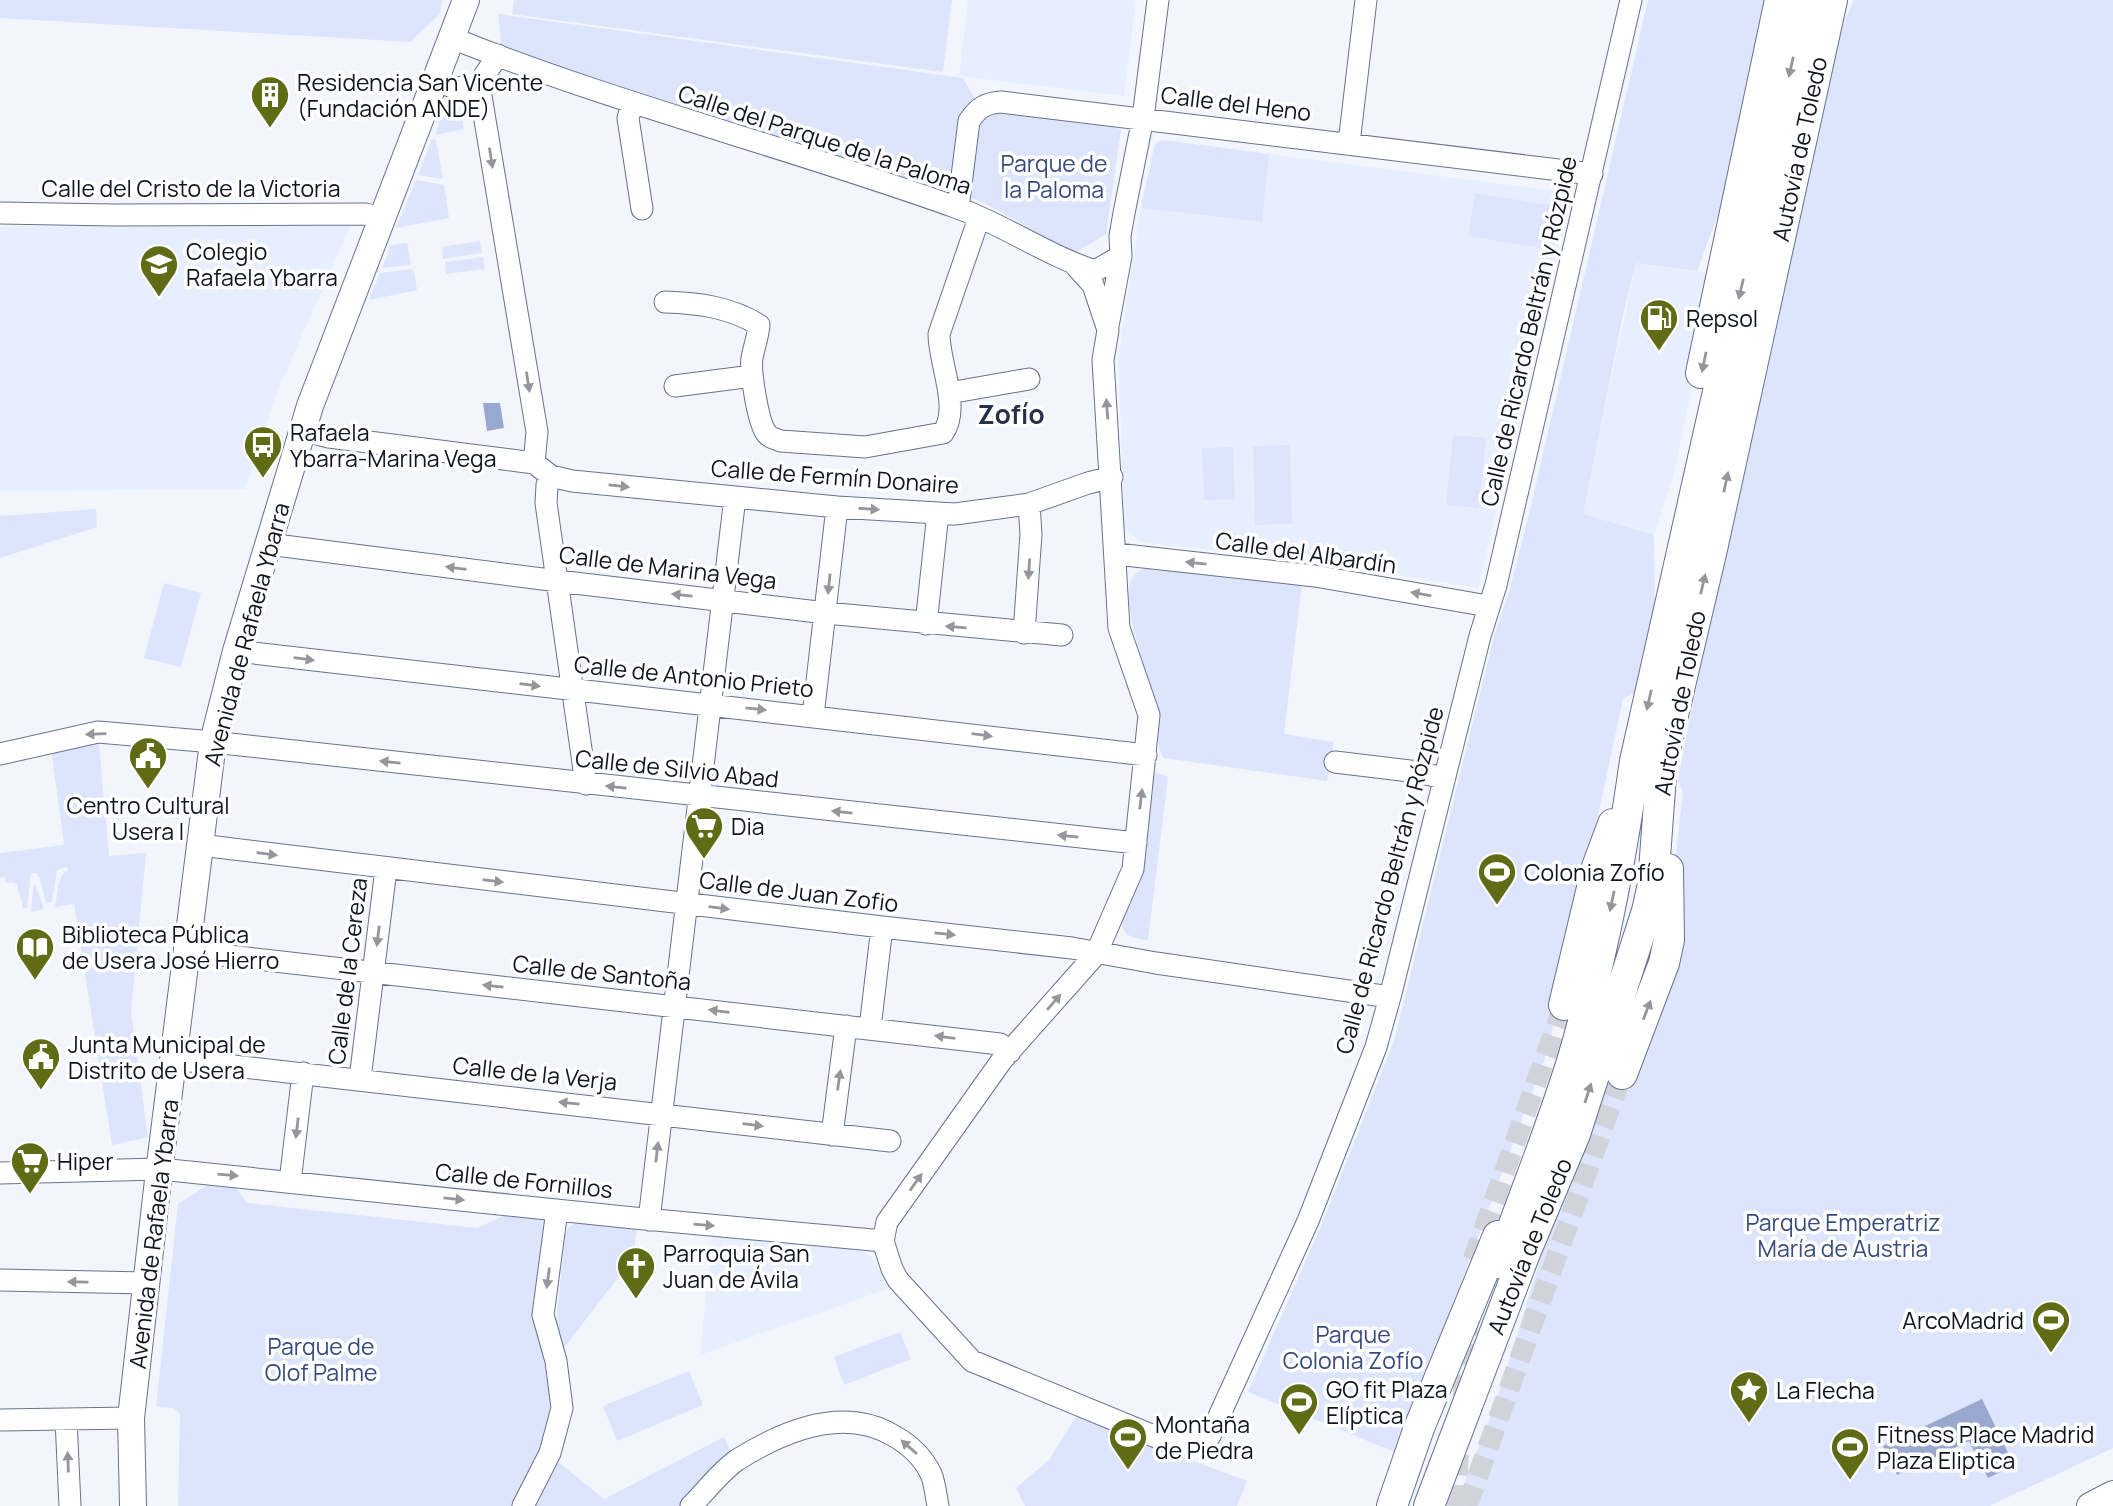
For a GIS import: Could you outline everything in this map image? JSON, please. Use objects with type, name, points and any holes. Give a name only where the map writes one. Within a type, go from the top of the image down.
[{"type":"highway","points":[[1663,639],[1667,536],[1780,0]]},
{"type":"highway","name":"Autovía de Toledo","points":[[1410,1506],[1458,1381],[1572,1059],[1610,911],[1621,859],[1635,761],[1806,0]]},
{"type":"highway","name":"Autovía de Toledo","points":[[1429,1506],[1525,1253],[1575,1134],[1647,911],[1653,884],[1656,819],[1667,737],[1712,549],[1832,0]]},
{"type":"highway","points":[[1825,34],[1843,0]]},
{"type":"highway","points":[[1564,1005],[1597,867],[1635,761]]},
{"type":"highway","points":[[1622,1074],[1664,963],[1669,940],[1668,851],[1656,819]]},
{"type":"highway","points":[[1392,1506],[1424,1416],[1537,1139],[1558,1100]]},
{"type":"highway","points":[[1449,1506],[1566,1175],[1575,1134]]},
{"type":"main road","name":"Avenida de Rafaela Ybarra","points":[[133,1506],[131,1418],[213,742],[236,651],[302,430],[466,0]]},
{"type":"main road","points":[[2090,1506],[2113,1494]]},
{"type":"street","points":[[1108,330],[1143,118],[1158,0]]},
{"type":"street","points":[[1349,143],[1366,0]]},
{"type":"street","name":"Calle de Ricardo Beltrán y Rózpide","points":[[883,1241],[898,1280],[972,1361],[1173,1444],[1197,1444],[1210,1436],[1308,1221],[1376,1047],[1488,606],[1496,585],[1631,0]]},
{"type":"street","name":"Calle del Parque de la Paloma","points":[[452,38],[633,103],[958,208],[1074,264],[1093,285],[1108,330],[1103,360],[1119,628],[1149,715],[1133,869],[1096,954],[1010,1052],[887,1222],[883,1241]]},
{"type":"street","points":[[498,55],[484,76],[480,90],[547,485],[546,503],[586,784]]},
{"type":"street","points":[[480,90],[505,67],[527,66]]},
{"type":"street","points":[[435,81],[453,87],[480,90]]},
{"type":"street","name":"Calle del Heno","points":[[958,208],[969,121],[977,110],[988,103],[1001,102],[1591,174]]},
{"type":"street","points":[[633,103],[628,118],[642,209]]},
{"type":"street","name":"Calle del Cristo de la Victoria","points":[[0,214],[359,214],[381,218]]},
{"type":"street","points":[[665,302],[693,303],[741,314],[759,326],[751,359],[752,376],[762,428],[769,437],[781,442],[865,447],[943,433],[949,425],[949,393],[939,351],[939,334],[979,218]]},
{"type":"street","points":[[1074,264],[1107,248],[1121,246]]},
{"type":"street","points":[[675,386],[752,376]]},
{"type":"street","points":[[949,393],[1029,379]]},
{"type":"street","name":"Calle de Fermín Donaire","points":[[302,430],[329,437],[543,469],[572,481],[837,507],[938,513],[1029,504],[1112,477]]},
{"type":"street","points":[[649,1220],[735,497]]},
{"type":"street","points":[[1024,633],[1031,534],[1029,504]]},
{"type":"street","points":[[813,716],[837,507]]},
{"type":"street","points":[[926,624],[938,513]]},
{"type":"street","name":"Calle de Marina Vega","points":[[268,544],[826,613],[1062,635]]},
{"type":"street","name":"Calle del Albardín","points":[[1116,555],[1315,576],[1488,606]]},
{"type":"street","name":"Calle de Antonio Prieto","points":[[236,651],[1146,755]]},
{"type":"street","name":"Calle de Silvio Abad","points":[[0,754],[98,732],[213,742],[1136,843]]},
{"type":"street","points":[[1335,762],[1418,772],[1444,778]]},
{"type":"street","name":"Calle de Juan Zofio","points":[[200,845],[1072,948],[1096,954],[1390,997]]},
{"type":"street","name":"Calle de la Cereza","points":[[360,1079],[386,869]]},
{"type":"street","points":[[870,1028],[882,927]]},
{"type":"street","name":"Calle de Santoña","points":[[186,951],[870,1028],[1000,1044],[1010,1052]]},
{"type":"street","points":[[832,1135],[846,1026]]},
{"type":"street","name":"Calle de la Verja","points":[[173,1059],[890,1141]]},
{"type":"street","points":[[290,1182],[303,1073]]},
{"type":"street","name":"Calle de Fornillos","points":[[0,1173],[160,1169],[649,1220],[883,1241]]},
{"type":"street","points":[[523,1506],[550,1452],[562,1408],[556,1361],[543,1315],[557,1210]]},
{"type":"street","points":[[0,1280],[146,1283]]},
{"type":"street","points":[[0,1420],[131,1418]]},
{"type":"street","points":[[66,1419],[70,1506]]},
{"type":"street","points":[[691,1506],[735,1462],[783,1434],[826,1422],[854,1422],[886,1431],[912,1447],[931,1475],[938,1506]]},
{"type":"shaded area","points":[[968,0],[1136,0],[1124,96],[959,76]]},
{"type":"shaded area","points":[[1269,154],[1572,193],[1478,588],[1317,562],[1140,542],[1125,529],[1118,359],[1141,208],[1262,222]]},
{"type":"shaded area","name":"Colegio Rafaela Ybarra","points":[[352,222],[278,390],[245,489],[0,491],[0,227]]},
{"type":"shaded area","points":[[1636,263],[1716,274],[1673,478],[1654,535],[1582,515]]},
{"type":"shaded area","points":[[712,1234],[861,1249],[874,1260],[890,1288],[700,1355]]},
{"type":"green space","points":[[0,0],[442,0],[440,14],[410,42],[0,18]]},
{"type":"green space","points":[[514,0],[952,0],[943,72],[512,14]]},
{"type":"green space","name":"Parque Colonia Zofío","points":[[1648,0],[1768,0],[1724,198],[1697,271],[1636,263],[1583,514],[1654,535],[1655,617],[1638,691],[1623,699],[1548,1050],[1397,1453],[1248,1392],[1321,1226],[1394,1041],[1495,633],[1509,592],[1530,510]]},
{"type":"green space","name":"Parque Emperatriz María de Austria","points":[[1854,0],[2113,0],[2113,1448],[1989,1506],[1456,1506],[1500,1388],[1567,1179],[1617,1070],[1625,1074],[1674,870],[1683,792],[1678,780],[1743,449],[1836,39]]},
{"type":"green space","name":"Parque de la Paloma","points":[[498,14],[963,78],[979,106],[1121,129],[1106,234],[1075,253],[980,201],[502,51]]},
{"type":"green space","points":[[450,105],[460,109],[464,129],[436,135],[441,113]]},
{"type":"green space","points":[[432,139],[436,140],[443,179],[418,175]]},
{"type":"green space","points":[[1164,140],[1269,154],[1262,222],[1141,208],[1154,147],[1157,142]]},
{"type":"green space","points":[[416,180],[444,185],[449,218],[396,228]]},
{"type":"green space","points":[[1475,193],[1561,207],[1554,250],[1468,236]]},
{"type":"green space","points":[[480,241],[482,253],[443,259],[442,247]]},
{"type":"green space","points":[[407,243],[411,265],[382,268],[391,245]]},
{"type":"green space","points":[[483,257],[485,269],[446,274],[445,262]]},
{"type":"green space","points":[[411,269],[414,271],[417,290],[369,300],[380,273]]},
{"type":"green space","points":[[1453,435],[1486,438],[1479,508],[1446,505]]},
{"type":"green space","points":[[1290,445],[1292,524],[1255,525],[1253,446]]},
{"type":"green space","points":[[1233,447],[1235,499],[1204,500],[1202,448]]},
{"type":"green space","points":[[96,509],[97,527],[0,558],[0,516]]},
{"type":"green space","points":[[1147,568],[1302,583],[1284,734],[1334,742],[1327,781],[1164,758],[1159,748],[1159,711],[1138,645],[1130,608],[1131,581],[1136,574]]},
{"type":"green space","points":[[164,583],[201,593],[181,667],[144,658]]},
{"type":"green space","points":[[98,732],[109,856],[146,853],[131,1012],[148,1137],[112,1145],[74,904],[55,907],[59,882],[64,872],[68,871],[67,867],[57,870],[52,902],[46,903],[40,879],[36,873],[31,873],[27,908],[23,908],[17,884],[6,883],[5,877],[0,878],[0,853],[64,845],[50,741]]},
{"type":"green space","points":[[1157,773],[1168,777],[1148,940],[1127,934],[1121,922],[1143,873],[1153,775]]},
{"type":"green space","points":[[35,884],[44,909],[31,912],[33,888]]},
{"type":"green space","name":"Parque de Olof Palme","points":[[214,1181],[232,1182],[247,1203],[477,1228],[507,1214],[547,1217],[543,1338],[556,1460],[604,1499],[724,1437],[733,1456],[681,1506],[178,1506],[180,1414],[173,1408],[156,1407],[178,1204]]},
{"type":"green space","points":[[576,1223],[637,1229],[633,1258],[561,1352],[555,1334],[565,1235],[568,1228]]},
{"type":"green space","points":[[900,1332],[911,1359],[844,1385],[834,1357]]},
{"type":"green space","points":[[689,1371],[703,1405],[617,1441],[603,1406]]},
{"type":"green space","name":"Montaña de Piedra","points":[[1076,1416],[1247,1481],[1237,1506],[1025,1506],[1016,1488],[1049,1460]]},
{"type":"water","points":[[483,403],[500,403],[504,428],[487,431]]},
{"type":"water","points":[[1982,1399],[2014,1465],[1988,1478],[1969,1441],[1897,1475],[1883,1446]]},
{"type":"tunnel","points":[[1473,1260],[1564,1005]]},
{"type":"tunnel","points":[[1467,1506],[1622,1074]]},
{"type":"tunnel","points":[[1463,1396],[1468,1324]]},
{"type":"tunnel","points":[[1455,1506],[1459,1446]]},
{"type":"place","name":"Residencia San Vicente (Fundación ANDE)","points":[[270,129]]},
{"type":"place","name":"Colegio Rafaela Ybarra","points":[[159,298]]},
{"type":"place","name":"Repsol","points":[[1659,352]]},
{"type":"place","name":"Rafaela Ybarra-Marina Vega","points":[[263,479]]},
{"type":"place","name":"Centro Cultural Usera I","points":[[148,790]]},
{"type":"place","name":"Dia","points":[[704,860]]},
{"type":"place","name":"Colonia Zofío","points":[[1497,906]]},
{"type":"place","name":"Biblioteca Pública de Usera José Hierro","points":[[35,981]]},
{"type":"place","name":"Junta Municipal de Distrito de Usera","points":[[41,1091]]},
{"type":"place","name":"Hiper","points":[[30,1195]]},
{"type":"place","name":"Parroquia San Juan de Ávila","points":[[636,1300]]},
{"type":"place","name":"ArcoMadrid","points":[[2051,1354]]},
{"type":"place","name":"La Flecha","points":[[1749,1424]]},
{"type":"place","name":"GO fit Plaza Elíptica","points":[[1299,1436]]},
{"type":"place","name":"Montaña de Piedra","points":[[1128,1471]]},
{"type":"place","name":"Fitness Place Madrid Plaza Eliptica","points":[[1850,1481]]},
{"type":"district","name":"Zofío","points":[[1011,414]]}]
